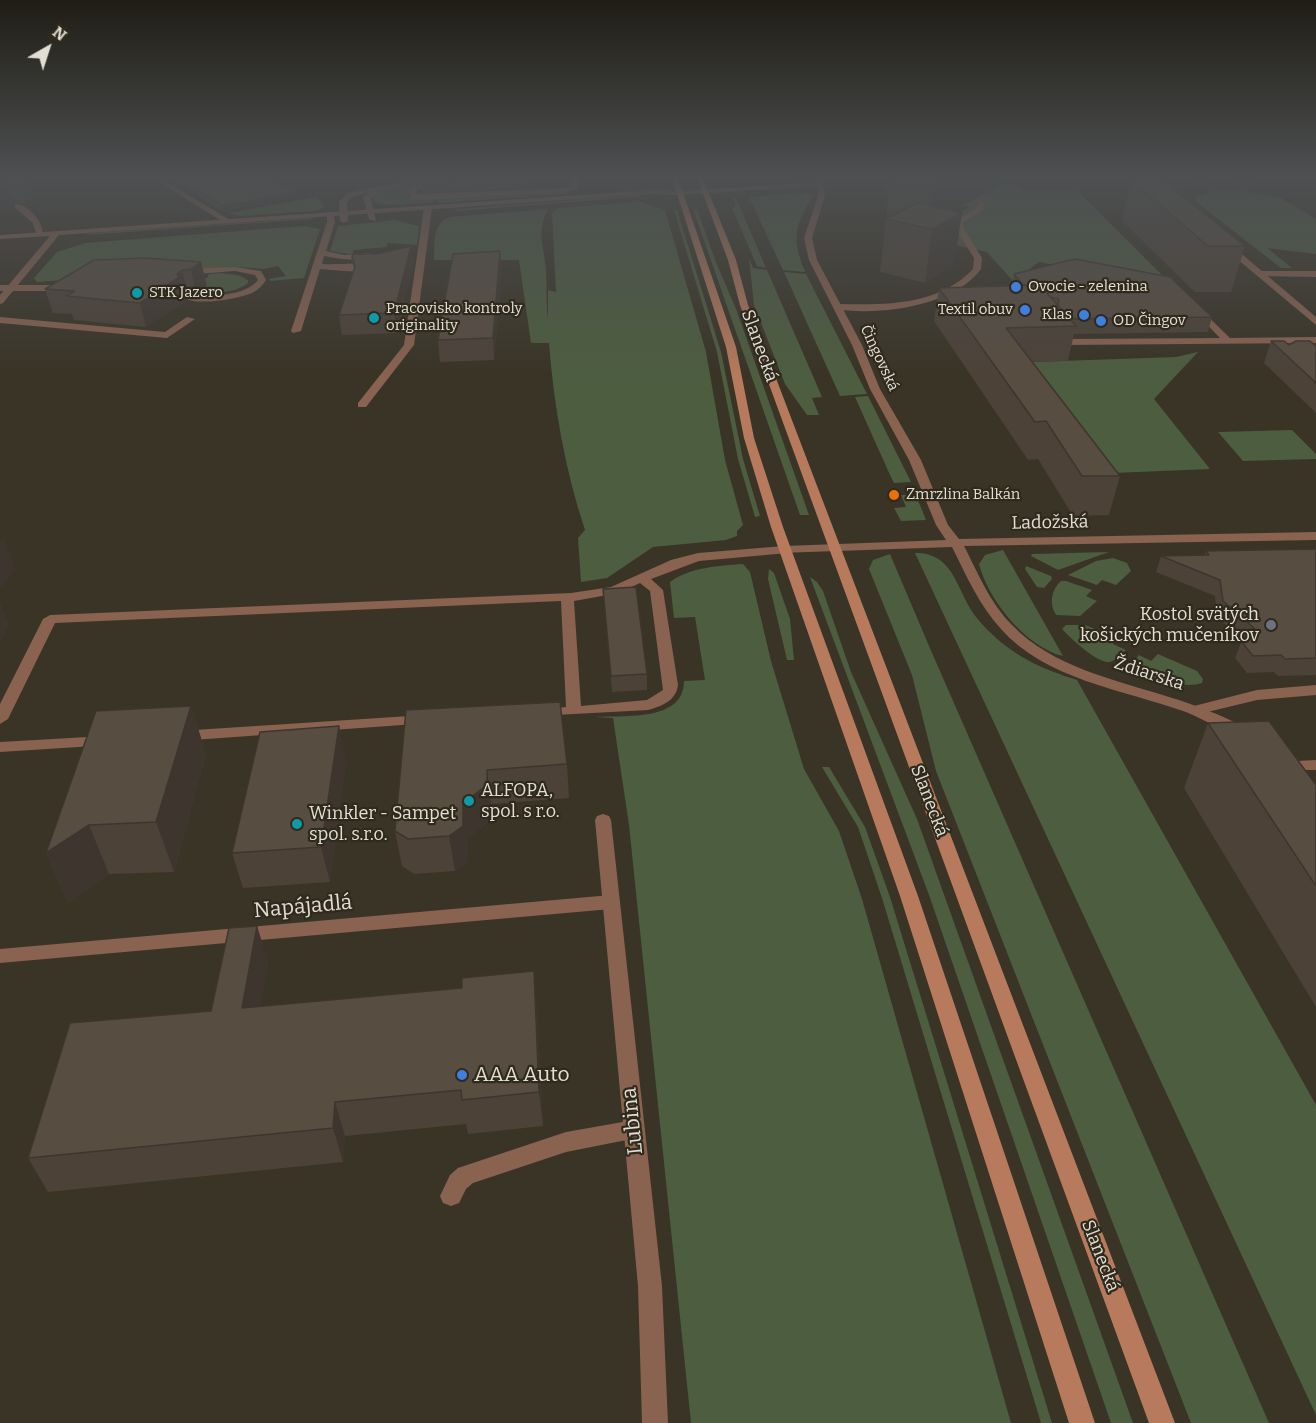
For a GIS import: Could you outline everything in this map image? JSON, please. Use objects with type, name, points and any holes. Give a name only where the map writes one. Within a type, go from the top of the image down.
[{"type":"main road","name":"Slanecká","points":[[697,244],[730,347],[740,384],[749,438],[784,550],[909,896],[1082,1423]]},
{"type":"main road","name":"Slanecká","points":[[726,244],[744,305],[1162,1423]]},
{"type":"street","points":[[0,301],[48,244]]},
{"type":"street","points":[[296,331],[323,244]]},
{"type":"street","points":[[362,405],[409,345],[424,244]]},
{"type":"street","name":"Čingovská","points":[[808,244],[823,282],[838,307],[878,394],[895,421],[932,496],[940,523],[956,543]]},
{"type":"street","points":[[838,307],[917,304],[934,299],[969,278],[977,269],[978,258],[969,244]]},
{"type":"street","points":[[1225,244],[1316,322]]},
{"type":"street","points":[[321,253],[344,257],[385,254]]},
{"type":"street","points":[[318,266],[347,268],[387,265]]},
{"type":"street","points":[[178,273],[245,270],[258,273],[262,280],[257,287],[239,293],[218,297],[189,298]]},
{"type":"street","points":[[1260,274],[1316,274]]},
{"type":"street","points":[[0,288],[77,285]]},
{"type":"street","points":[[1191,303],[1227,340]]},
{"type":"street","points":[[0,320],[167,335],[190,319]]},
{"type":"street","points":[[1261,340],[1275,354]]},
{"type":"street","points":[[1063,342],[1316,340]]},
{"type":"street","name":"Ladožská","points":[[0,719],[50,619],[567,597],[614,590],[676,563],[698,557],[784,550],[956,543],[1316,536]]},
{"type":"street","name":"Ždiarska","points":[[956,543],[993,613],[1010,633],[1031,649],[1076,671],[1195,710],[1251,736]]},
{"type":"street","points":[[527,714],[648,705],[658,702],[670,692],[671,686],[656,590],[643,579]]},
{"type":"street","points":[[567,597],[574,711]]},
{"type":"street","points":[[1195,710],[1257,695],[1316,690]]},
{"type":"street","points":[[162,737],[444,719]]},
{"type":"street","points":[[0,747],[116,740]]},
{"type":"street","points":[[1270,753],[1296,783]]},
{"type":"street","points":[[1283,766],[1316,765]]},
{"type":"street","name":"Lubina","points":[[603,820],[650,1286],[655,1423]]},
{"type":"street","name":"Napájadlá","points":[[0,956],[611,902]]},
{"type":"street","points":[[451,1196],[458,1182],[466,1175],[566,1142],[634,1130]]},
{"type":"green space","points":[[81,244],[315,244],[304,278],[270,281],[269,279],[286,276],[278,266],[264,269],[236,267],[37,282],[34,278],[57,252]]},
{"type":"green space","points":[[332,244],[387,244],[387,247],[353,250],[354,255],[330,251]]},
{"type":"green space","points":[[435,244],[543,244],[548,319],[548,290],[556,292],[554,244],[675,244],[706,352],[725,460],[743,525],[737,531],[737,536],[726,540],[653,547],[607,578],[581,582],[578,538],[585,530],[561,438],[549,343],[531,343],[519,260],[434,260]]},
{"type":"green space","points":[[684,244],[688,244],[721,352],[743,459],[760,516],[755,517],[738,459],[717,352]]},
{"type":"green space","points":[[705,244],[709,244],[736,309],[809,515],[800,515]]},
{"type":"green space","points":[[748,244],[756,244],[766,268],[757,266]]},
{"type":"green space","points":[[771,244],[797,244],[805,272],[783,270]]},
{"type":"green space","points":[[953,244],[1131,244],[1178,291],[1039,262],[1013,281],[987,252]]},
{"type":"green space","points":[[1251,244],[1316,244],[1316,254],[1267,248],[1292,268],[1281,268]]},
{"type":"green space","points":[[749,258],[753,268],[767,270],[822,397],[812,398],[819,415],[807,415],[785,384],[754,305]]},
{"type":"green space","points":[[784,272],[806,274],[867,394],[840,396]]},
{"type":"green space","points":[[209,274],[238,275],[248,280],[248,283],[231,291],[198,292],[206,286],[184,280],[207,278]]},
{"type":"green space","points":[[1198,352],[1154,399],[1210,469],[1113,473],[1032,362],[1176,357]]},
{"type":"green space","points":[[868,396],[911,482],[894,483],[855,397]]},
{"type":"green space","points":[[1292,430],[1316,454],[1316,459],[1243,461],[1218,432]]},
{"type":"green space","points":[[911,488],[913,488],[926,520],[901,521],[894,508],[906,507],[901,495],[914,495]]},
{"type":"green space","points":[[1003,550],[1063,656],[1049,651],[1023,632],[1010,620],[991,592],[979,564],[985,555]]},
{"type":"green space","points":[[1109,552],[1058,570],[1031,556],[1032,554]]},
{"type":"green space","points":[[915,553],[927,554],[945,564],[973,613],[1002,643],[1032,662],[1077,680],[1316,1105],[1316,1415]]},
{"type":"green space","points":[[890,554],[1269,1423],[1191,1423],[936,771],[912,675],[869,569],[873,560]]},
{"type":"green space","points":[[1113,558],[1127,563],[1131,571],[1116,585],[1102,580],[1097,585],[1068,575],[1096,561]]},
{"type":"green space","points":[[743,564],[750,572],[771,661],[804,769],[839,831],[862,899],[1011,1423],[691,1423],[629,825],[613,718],[596,717],[636,716],[664,710],[674,704],[681,694],[684,681],[705,680],[695,617],[674,618],[670,582],[696,570]]},
{"type":"green space","points":[[1026,566],[1051,576],[1052,579],[1044,588],[1037,587],[1025,569]]},
{"type":"green space","points":[[769,569],[774,573],[790,619],[794,660],[787,660],[768,579]]},
{"type":"green space","points":[[810,577],[823,591],[851,672],[917,819],[1133,1423],[1111,1423],[929,895]]},
{"type":"green space","points":[[1061,581],[1092,590],[1086,596],[1097,601],[1080,616],[1056,615],[1052,606],[1052,597]]},
{"type":"green space","points":[[1066,625],[1085,625],[1119,638],[1113,644],[1126,650],[1110,662],[1105,662],[1084,650],[1066,633],[1062,629]]},
{"type":"green space","points":[[1158,654],[1197,671],[1203,679],[1202,683],[1186,685],[1165,683],[1128,671],[1128,667],[1139,655],[1151,661]]},
{"type":"green space","points":[[822,767],[829,767],[865,827],[890,897],[1052,1423],[1041,1423],[882,898],[858,827]]},
{"type":"building","points":[[1206,244],[1245,246],[1208,246]]},
{"type":"building","points":[[411,246],[394,313],[339,315],[355,267],[352,254],[377,254]]},
{"type":"building","points":[[500,251],[493,338],[438,340],[453,254]]},
{"type":"building","points":[[145,258],[201,262],[191,269],[182,270],[177,274],[179,277],[140,303],[66,296],[75,291],[45,289],[94,260]]},
{"type":"building","points":[[1075,259],[1170,277],[1212,317],[1069,319],[1058,306],[1059,299],[1050,297],[1040,285],[1023,285],[1014,274]]},
{"type":"building","points":[[1040,285],[1076,326],[1006,328],[1120,476],[1082,476],[1046,421],[1035,422],[939,288]]},
{"type":"building","points":[[1271,341],[1284,341],[1289,345],[1296,341],[1310,341],[1316,346],[1316,383]]},
{"type":"building","name":"Kostol svätých košických mučeníkov","points":[[1316,549],[1316,658],[1285,659],[1281,655],[1253,656],[1241,641],[1254,628],[1223,601],[1220,580],[1161,556],[1209,555],[1206,551]]},
{"type":"building","points":[[636,587],[647,674],[611,676],[603,589]]},
{"type":"building","points":[[560,702],[567,764],[487,770],[487,785],[463,803],[463,826],[449,836],[408,839],[395,831],[406,710]]},
{"type":"building","points":[[191,706],[156,822],[89,825],[46,853],[96,711]]},
{"type":"building","points":[[1269,721],[1316,785],[1316,886],[1208,723]]},
{"type":"building","points":[[339,726],[321,847],[232,853],[260,732]]},
{"type":"building","points":[[257,926],[242,1008],[462,988],[462,978],[534,971],[539,1092],[462,1100],[461,1090],[335,1102],[333,1128],[28,1158],[70,1023],[211,1011],[229,928]]},
{"type":"place","name":"Ovocie - zelenina","points":[[1016,287]]},
{"type":"place","name":"STK Jazero","points":[[137,293]]},
{"type":"place","name":"Textil obuv","points":[[1025,310]]},
{"type":"place","name":"Klas","points":[[1084,315]]},
{"type":"place","name":"Pracovisko kontroly originality","points":[[374,318]]},
{"type":"place","name":"OD Čingov","points":[[1101,321]]},
{"type":"place","name":"Zmrzlina Balkán","points":[[894,495]]},
{"type":"place","name":"Kostol svätých košických mučeníkov","points":[[1271,625]]},
{"type":"place","name":"ALFOPA, spol. s r.o.","points":[[469,801]]},
{"type":"place","name":"Winkler - Sampet spol. s.r.o.","points":[[297,824]]},
{"type":"place","name":"AAA Auto","points":[[462,1075]]}]
